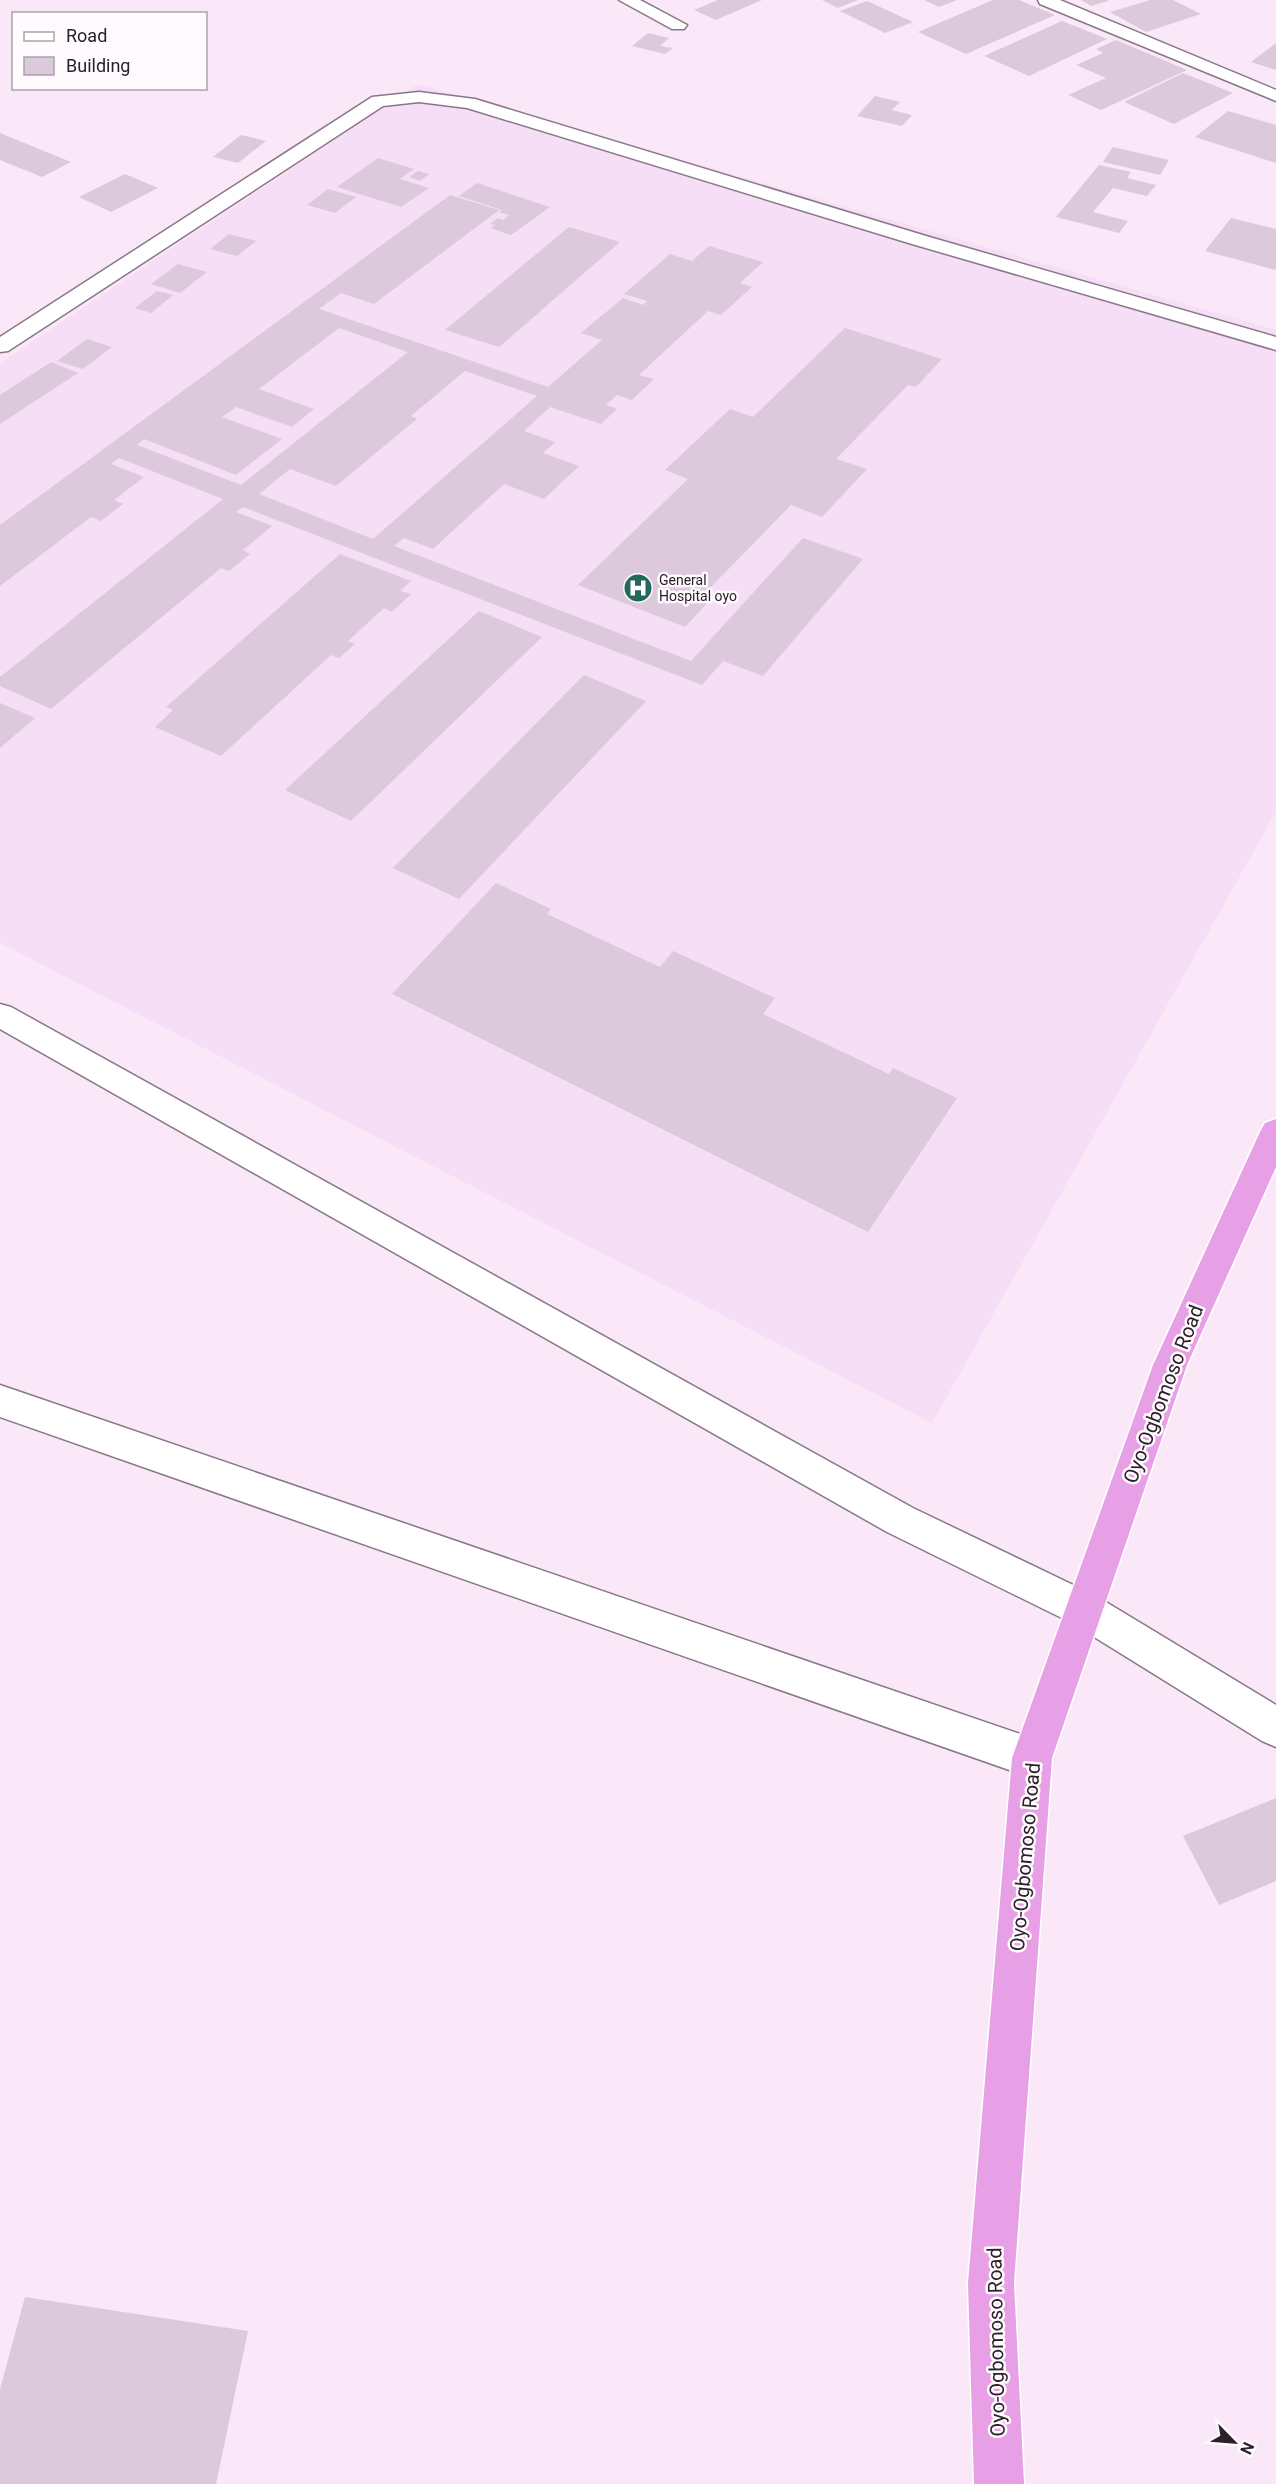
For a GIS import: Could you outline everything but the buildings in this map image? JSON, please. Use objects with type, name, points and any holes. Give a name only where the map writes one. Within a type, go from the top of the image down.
[{"type":"highway","name":"Oyo-Ogbomoso Road","points":[[999,2484],[991,2283],[1032,1758],[1170,1365],[1276,1132]]},
{"type":"street","points":[[627,0],[678,25]]},
{"type":"street","points":[[1046,0],[1276,96]]},
{"type":"street","points":[[0,346],[378,101],[420,97],[469,103],[919,240],[1276,344]]},
{"type":"street","points":[[0,1014],[900,1520],[1083,1609],[1276,1727]]},
{"type":"street","points":[[0,1401],[1032,1758]]},
{"type":"shaded area","name":"General Hospital oyo","points":[[418,84],[1276,330],[1276,812],[932,1423],[0,943],[0,363]]},
{"type":"place","name":"General Hospital oyo","points":[[638,588]]}]
